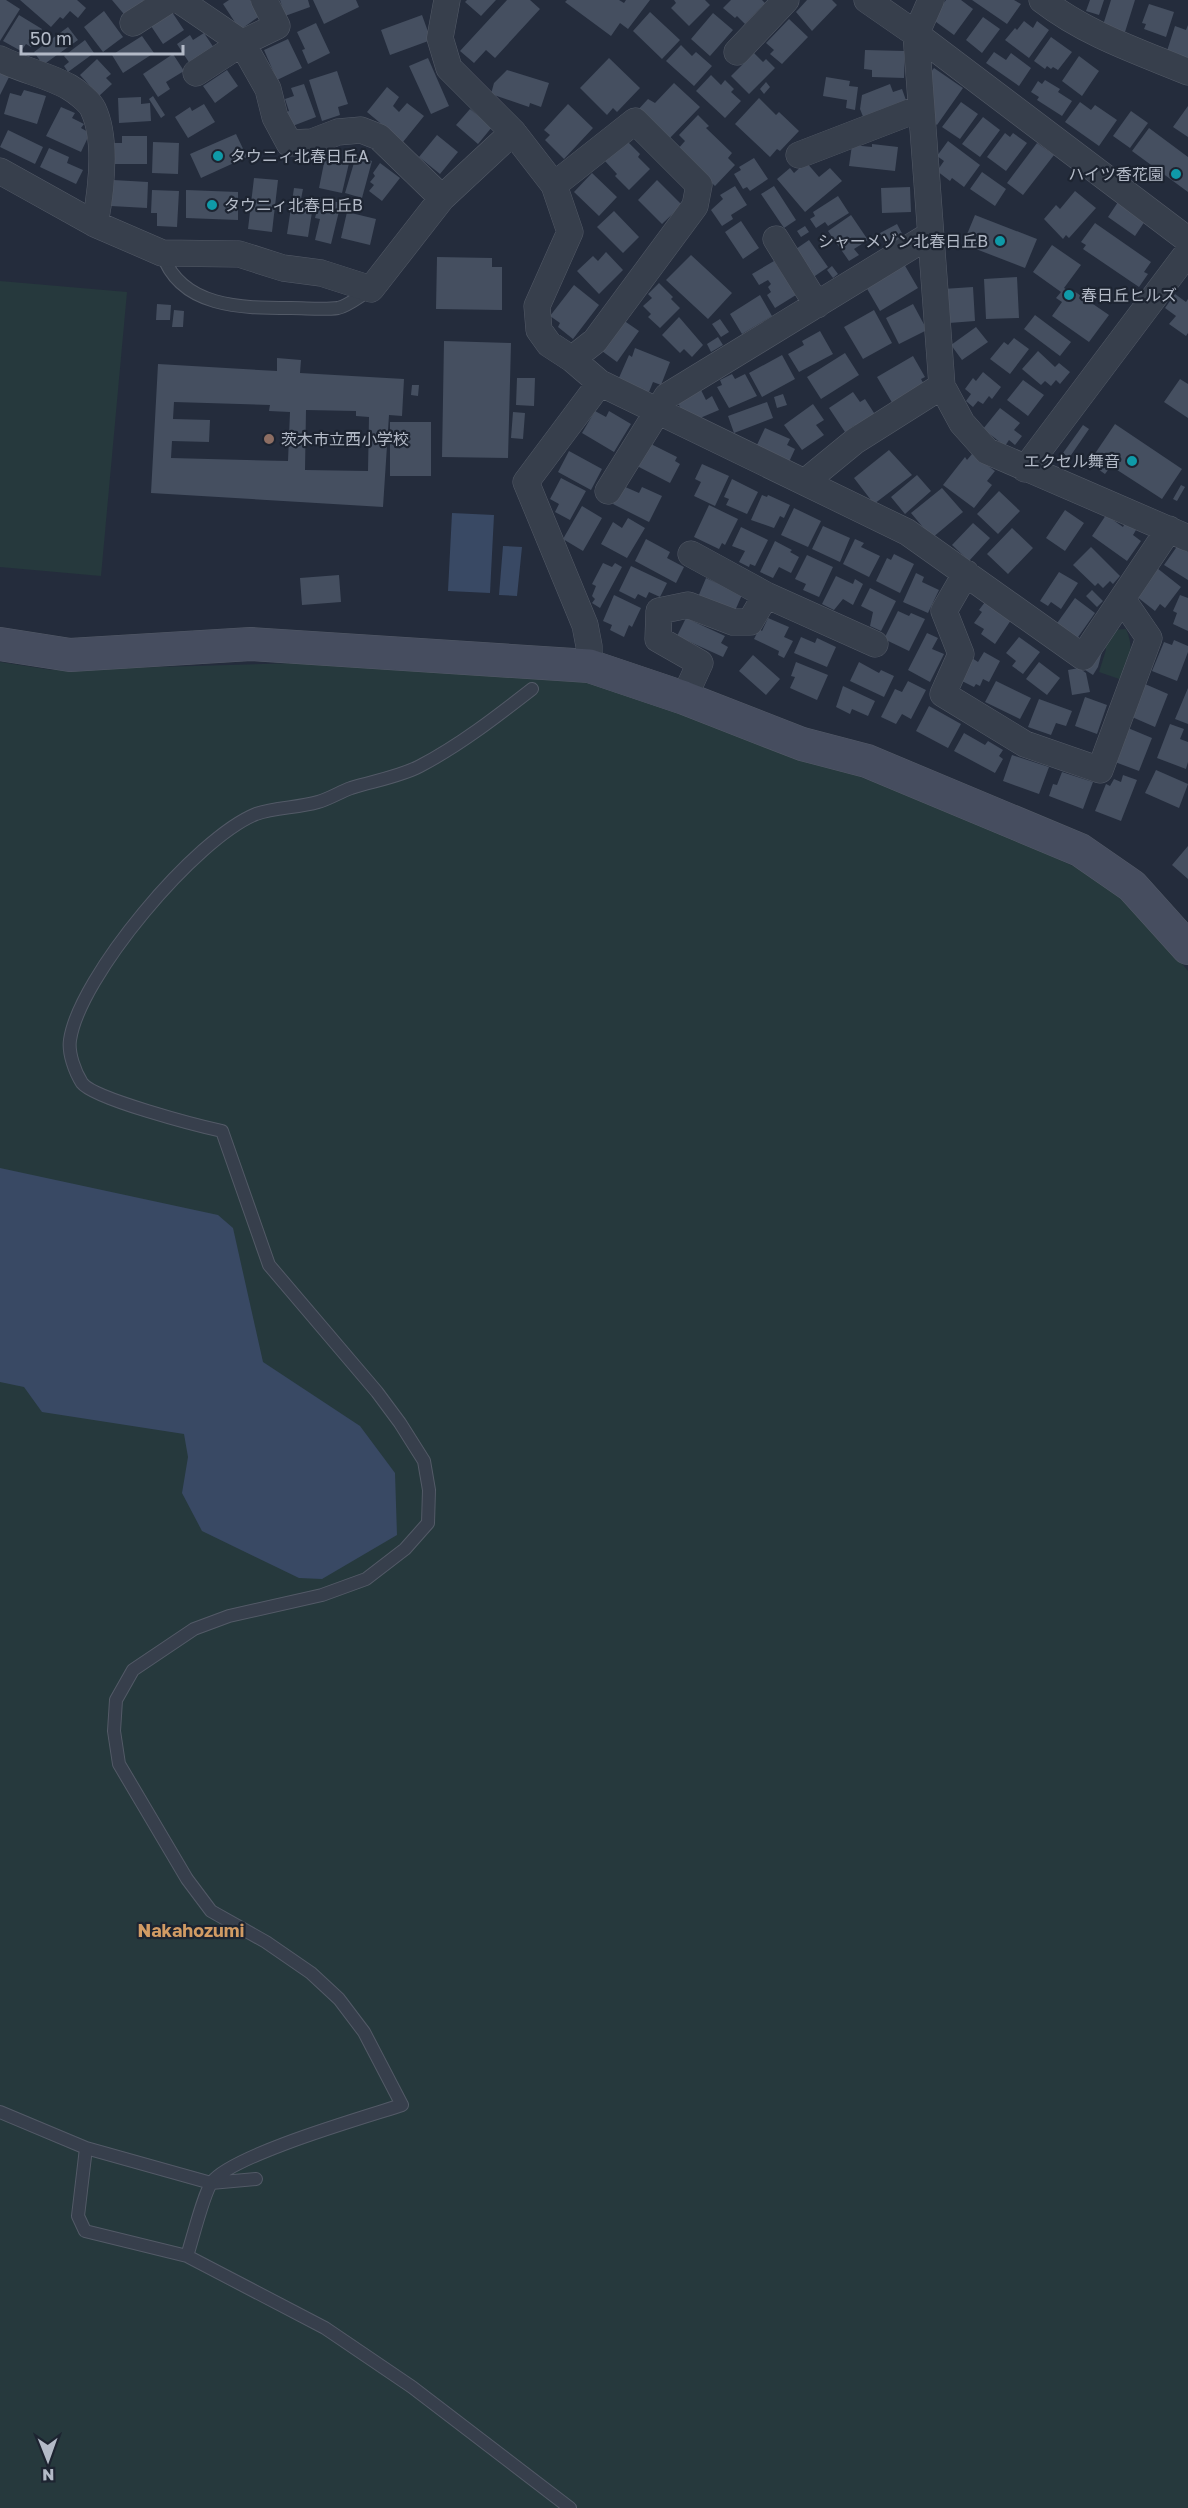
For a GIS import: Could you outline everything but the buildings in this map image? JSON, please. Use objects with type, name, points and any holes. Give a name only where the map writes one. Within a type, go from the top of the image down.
[{"type":"street","points":[[133,23],[169,0]]},
{"type":"street","points":[[179,0],[242,43],[268,89],[275,117],[289,143],[312,142],[338,132],[362,130],[379,137],[442,198]]},
{"type":"street","points":[[196,73],[242,43],[277,26],[264,0]]},
{"type":"street","points":[[447,0],[440,38],[449,68],[513,132],[554,185],[570,232],[537,306],[539,330],[549,344],[572,359],[600,383],[657,413],[907,532],[1083,657],[1123,600],[1179,533],[987,451],[962,423],[942,386],[916,34],[931,0]]},
{"type":"street","points":[[737,52],[786,0]]},
{"type":"street","points":[[867,0],[916,34],[1188,240]]},
{"type":"street","points":[[1042,0],[1070,10],[1106,38],[1188,72]]},
{"type":"street","points":[[0,59],[69,87],[93,107],[100,136],[101,158],[101,191],[95,224]]},
{"type":"street","points":[[799,156],[921,108]]},
{"type":"street","points":[[554,185],[635,121],[699,185],[695,206],[595,341],[572,359]]},
{"type":"street","points":[[0,171],[95,224],[162,253],[239,254],[284,268],[321,273],[371,289],[442,198],[513,132]]},
{"type":"street","points":[[608,490],[667,396],[930,235]]},
{"type":"street","points":[[776,239],[817,305]]},
{"type":"street","points":[[1024,468],[1188,252]]},
{"type":"street","points":[[589,666],[589,646],[585,625],[526,482],[600,383]]},
{"type":"street","points":[[805,482],[855,441],[942,386]]},
{"type":"street","points":[[691,554],[766,595],[875,644]]},
{"type":"street","points":[[966,573],[944,611],[961,654],[943,694],[1025,744],[1100,770],[1149,638],[1123,600]]},
{"type":"street","points":[[684,698],[699,663],[658,639],[659,611],[688,605],[733,622],[750,622],[766,595]]},
{"type":"street","points":[[0,644],[70,655],[252,644],[589,666],[684,698],[802,744],[867,760],[1080,850],[1132,886],[1188,948]]},
{"type":"lane","points":[[162,253],[167,268],[178,283],[215,302],[260,308],[340,308],[371,289]]},
{"type":"lane","points":[[187,2256],[211,2183],[229,2168],[308,2135],[402,2105],[364,2032],[339,2000],[311,1973],[266,1942],[211,1911],[187,1879],[119,1764],[114,1731],[116,1700],[133,1670],[194,1629],[229,1616],[322,1595],[366,1579],[405,1549],[428,1523],[429,1490],[424,1461],[400,1423],[269,1264],[222,1131],[179,1122],[121,1102],[84,1085],[74,1065],[69,1042],[75,1019],[88,990],[137,921],[194,856],[256,814],[318,802],[348,789],[418,767],[480,729],[532,689]]},
{"type":"lane","points":[[0,2112],[86,2148],[211,2183],[256,2179]]},
{"type":"lane","points":[[86,2148],[78,2216],[86,2230],[187,2256],[325,2328],[412,2387],[570,2508]]},
{"type":"green space","points":[[0,281],[127,292],[101,576],[0,567]]},
{"type":"green space","points":[[1126,629],[1131,649],[1122,680],[1099,672],[1106,650],[1104,642],[1111,630]]},
{"type":"green space","points":[[0,662],[52,670],[299,663],[586,680],[834,767],[980,822],[1094,876],[1142,914],[1188,971],[1188,2508],[0,2508]]},
{"type":"water","points":[[452,513],[494,515],[490,593],[448,591]]},
{"type":"water","points":[[503,546],[522,547],[517,596],[499,595]]},
{"type":"water","points":[[0,1168],[218,1215],[233,1228],[263,1362],[360,1426],[395,1473],[397,1535],[322,1579],[299,1578],[202,1531],[182,1493],[188,1457],[184,1434],[42,1412],[24,1387],[0,1382]]},
{"type":"place","name":"タウニィ北春日丘A","points":[[218,156]]},
{"type":"place","name":"ハイツ香花園","points":[[1176,174]]},
{"type":"place","name":"タウニィ北春日丘B","points":[[212,205]]},
{"type":"place","name":"シャーメゾン北春日丘B","points":[[1000,241]]},
{"type":"place","name":"春日丘ヒルズ","points":[[1069,295]]},
{"type":"place","name":"茨木市立西小学校","points":[[269,439]]},
{"type":"place","name":"エクセル舞音","points":[[1132,461]]},
{"type":"district","name":"Nakahozumi","points":[[191,1931]]}]
